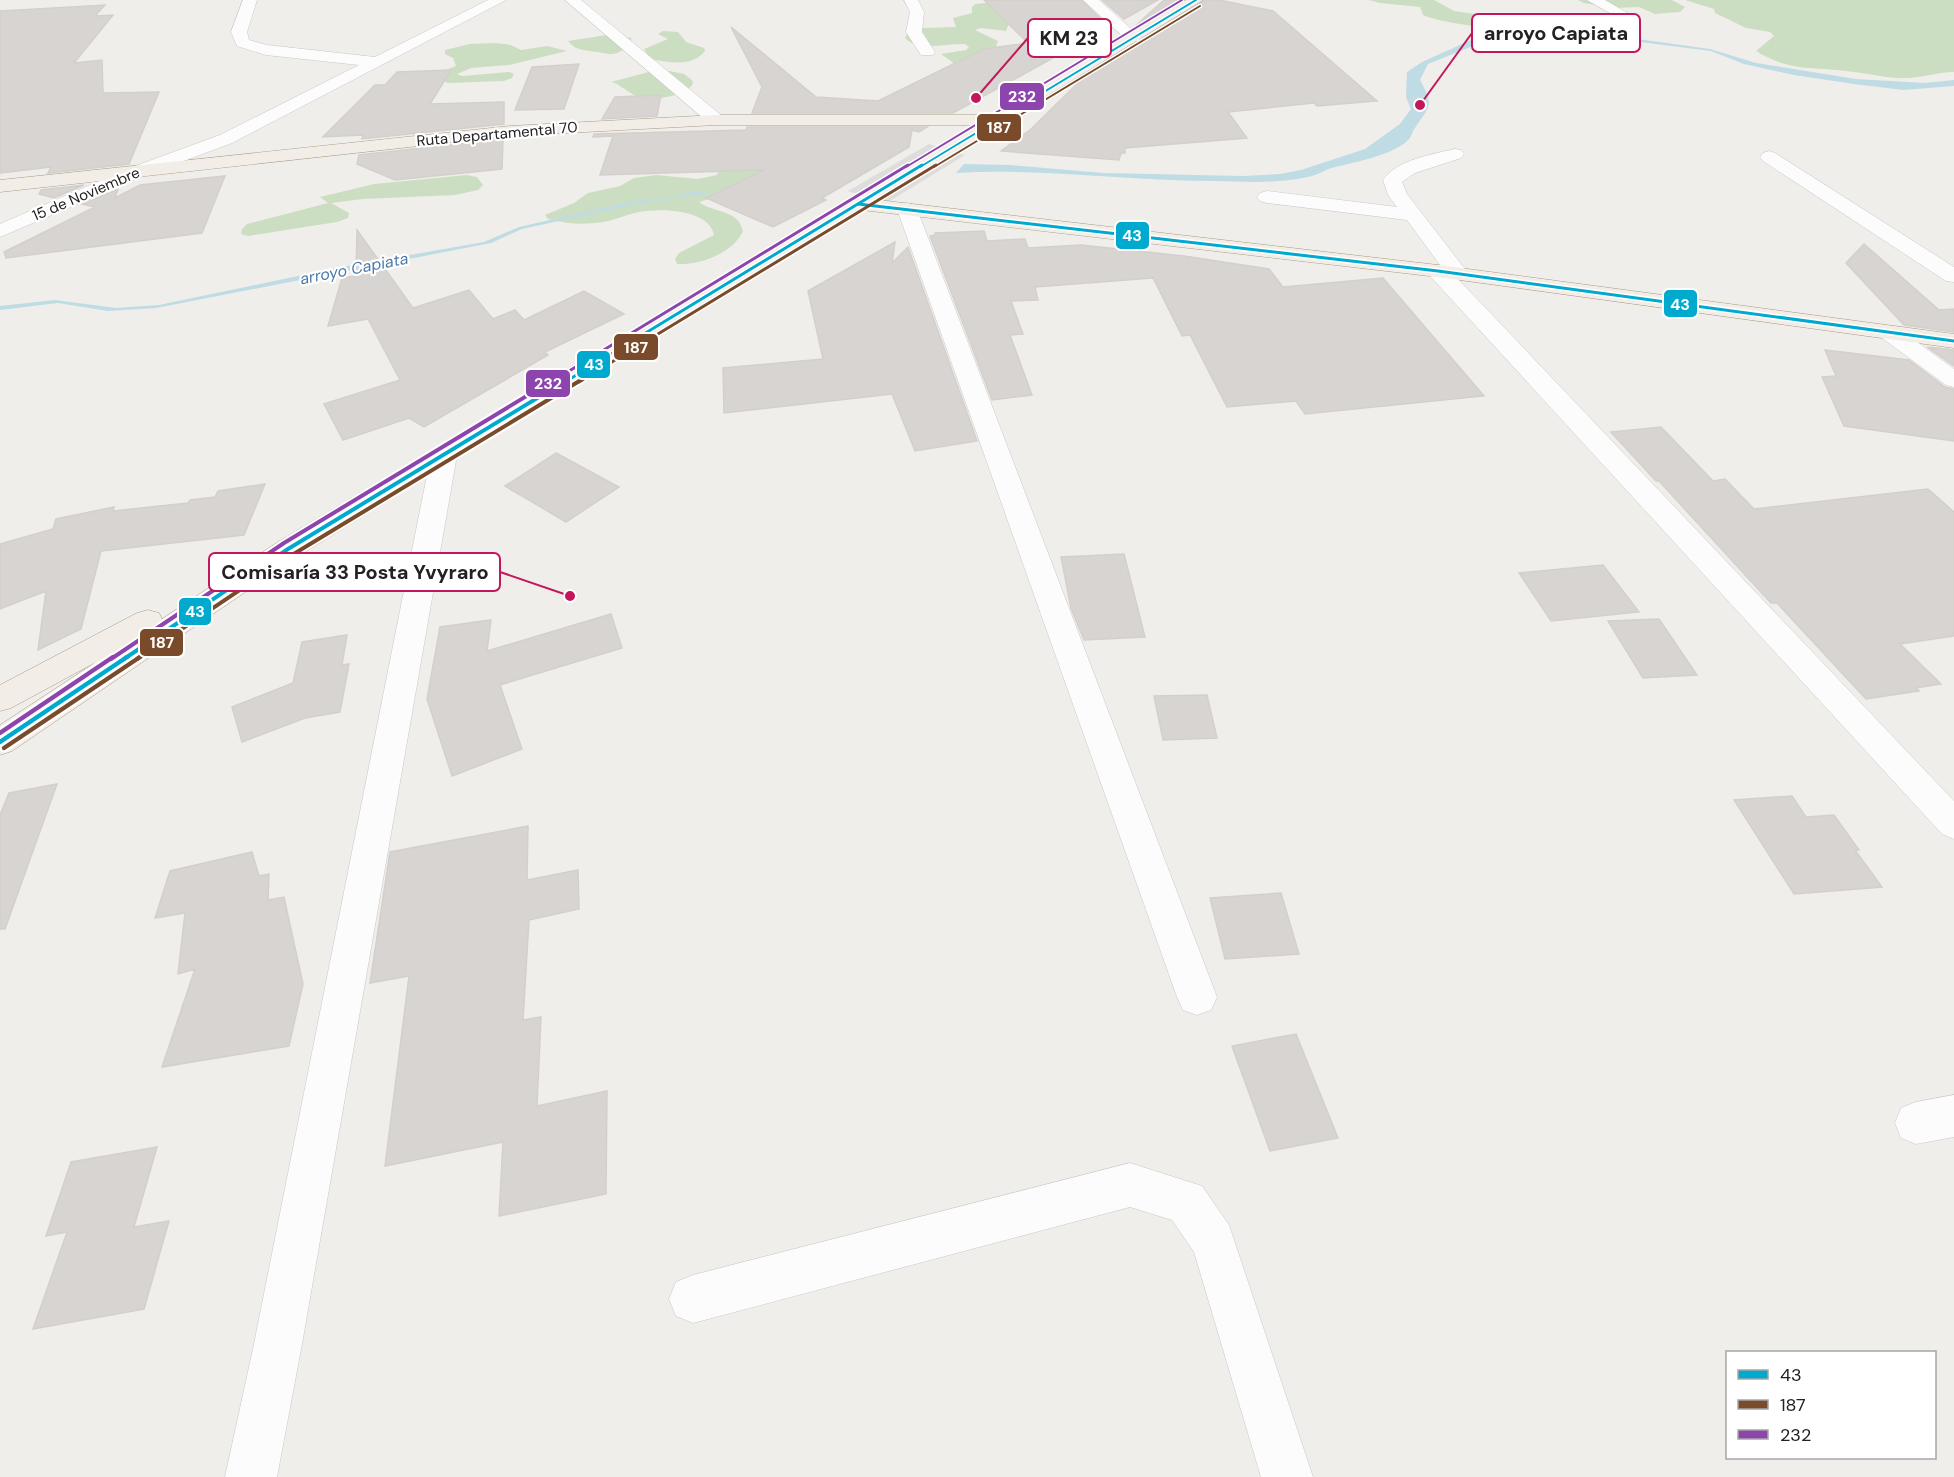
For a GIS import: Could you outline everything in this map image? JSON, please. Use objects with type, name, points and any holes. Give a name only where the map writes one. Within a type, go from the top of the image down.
[{"type":"main road","points":[[0,742],[288,549],[1196,0]]},
{"type":"main road","name":"Ruta Departamental 70","points":[[0,186],[510,131],[716,120],[997,120]]},
{"type":"main road","points":[[858,204],[1448,272],[1954,341]]},
{"type":"main road","points":[[0,699],[288,549]]},
{"type":"street","points":[[250,0],[239,32],[242,42],[266,50],[376,62]]},
{"type":"street","points":[[174,159],[203,136],[472,0]]},
{"type":"street","name":"15 de Noviembre","points":[[0,231],[134,173],[226,139],[499,0]]},
{"type":"street","points":[[572,0],[716,120]]},
{"type":"street","points":[[911,0],[917,12],[914,32],[927,52]]},
{"type":"street","points":[[1090,0],[1133,38]]},
{"type":"street","points":[[1594,0],[1623,14]]},
{"type":"street","points":[[1455,154],[1408,169],[1392,180],[1398,195],[1448,272],[1954,824]]},
{"type":"street","points":[[1769,157],[1954,276]]},
{"type":"street","points":[[1267,197],[1413,215]]},
{"type":"street","points":[[907,209],[1197,997]]},
{"type":"street","points":[[1890,333],[1954,380]]},
{"type":"street","points":[[251,1477],[444,454]]},
{"type":"street","points":[[693,1299],[1130,1185],[1186,1202],[1214,1241],[1287,1477]]},
{"type":"green space","points":[[1019,0],[1006,31],[981,28],[975,30],[998,41],[994,51],[955,64],[941,54],[966,50],[969,47],[965,44],[925,46],[917,45],[905,38],[908,32],[922,28],[956,27],[953,18],[972,13],[972,7],[975,4]]},
{"type":"green space","points":[[1369,0],[1434,0],[1454,11],[1489,16],[1519,25],[1500,28],[1457,24],[1423,15],[1420,7]]},
{"type":"green space","points":[[1578,0],[1672,0],[1685,7],[1680,12],[1655,14],[1639,7],[1614,8]]},
{"type":"green space","points":[[1685,0],[1954,0],[1954,72],[1894,78],[1840,70],[1804,68],[1781,63],[1756,51],[1774,36],[1770,32],[1746,28],[1715,13],[1714,9]]},
{"type":"green space","points":[[663,31],[678,32],[686,42],[704,48],[705,51],[687,62],[650,59],[644,49],[668,39],[658,34]]},
{"type":"green space","points":[[607,35],[632,38],[622,50],[613,54],[579,49],[568,41]]},
{"type":"green space","points":[[470,44],[511,45],[521,50],[547,46],[567,51],[509,65],[471,68],[457,74],[462,76],[509,72],[514,74],[512,78],[504,81],[448,83],[443,81],[441,72],[456,66],[453,58],[445,54],[445,50]]},
{"type":"green space","points":[[660,69],[684,74],[692,80],[693,84],[675,95],[645,98],[635,96],[611,82]]},
{"type":"green space","points":[[780,165],[723,195],[699,202],[731,215],[743,231],[732,246],[705,260],[677,264],[675,259],[679,253],[714,235],[710,226],[694,215],[659,210],[582,224],[555,221],[548,219],[545,215],[574,203],[588,193],[620,186],[634,178],[656,175],[698,179],[717,175],[719,170]]},
{"type":"green space","points":[[467,175],[477,177],[483,185],[478,190],[455,195],[363,199],[331,203],[349,213],[348,218],[337,222],[248,236],[241,234],[247,224],[328,203],[320,197],[374,184]]},
{"type":"water","points":[[1528,33],[1601,34],[1710,49],[1756,63],[1856,79],[1925,83],[1954,80],[1954,86],[1903,90],[1854,84],[1794,75],[1744,64],[1711,51],[1585,35],[1495,37],[1428,64],[1420,80],[1428,96],[1427,110],[1408,140],[1401,146],[1383,154],[1315,175],[1291,180],[1253,182],[1021,172],[956,173],[964,164],[1009,165],[1103,173],[1243,176],[1280,174],[1301,170],[1365,149],[1400,124],[1411,109],[1406,97],[1407,72],[1422,62],[1480,36]]},
{"type":"water","points":[[698,191],[710,191],[636,204],[522,229],[491,243],[156,308],[108,311],[58,303],[0,310],[0,306],[55,300],[116,308],[159,305],[336,268],[484,242],[519,227],[635,201],[674,197]]},
{"type":"pier","points":[[929,144],[965,155],[885,204],[848,191]]},
{"type":"building","points":[[984,0],[1081,0],[1109,27],[953,113],[752,113],[762,87],[731,27],[816,97],[878,101],[984,49],[1028,43]]},
{"type":"building","points":[[1102,0],[1158,0],[1124,19]]},
{"type":"building","points":[[1164,0],[1182,0],[1134,28],[1145,17]]},
{"type":"building","points":[[1205,0],[1219,0],[1273,11],[1377,101],[1317,106],[1314,103],[1228,112],[1247,138],[1125,148],[1125,153],[1121,153],[1119,160],[1001,151],[1030,130],[1087,74]]},
{"type":"building","points":[[105,5],[95,16],[113,15],[74,63],[102,60],[103,93],[159,92],[129,164],[48,173],[51,167],[0,173],[0,11]]},
{"type":"building","points":[[579,64],[564,109],[515,110],[532,67]]},
{"type":"building","points":[[451,70],[430,104],[504,102],[504,124],[362,139],[363,135],[323,137],[375,85],[385,85],[397,72]]},
{"type":"building","points":[[661,95],[657,116],[602,119],[615,97]]},
{"type":"building","points":[[747,127],[927,127],[919,132],[912,130],[909,147],[822,198],[826,200],[773,227],[706,198],[764,170],[600,175],[613,136],[593,137],[594,134],[746,130]]},
{"type":"building","points":[[503,139],[502,169],[395,180],[357,164],[359,155]]},
{"type":"building","points":[[225,176],[202,233],[6,258],[4,252],[95,207],[82,204],[118,189],[115,198],[140,185]]},
{"type":"building","points":[[84,185],[54,198],[39,194],[41,190]]},
{"type":"building","points":[[357,230],[413,308],[469,290],[493,319],[515,310],[524,320],[584,291],[624,314],[545,352],[548,355],[424,427],[409,418],[343,440],[324,404],[400,380],[368,319],[328,326],[342,278],[356,276]]},
{"type":"building","points":[[984,231],[987,241],[1025,239],[1028,248],[1081,245],[1184,256],[1269,269],[1283,287],[1383,278],[1484,396],[1305,414],[1296,401],[1227,407],[1190,335],[1182,336],[1153,278],[1035,287],[1038,300],[1011,301],[1023,334],[1010,335],[1032,395],[992,400],[930,236],[935,233]]},
{"type":"building","points":[[895,242],[892,263],[908,247],[977,441],[915,451],[892,394],[724,413],[723,368],[823,359],[808,291]]},
{"type":"building","points":[[1864,244],[1939,310],[1954,309],[1954,332],[1904,325],[1846,263]]},
{"type":"building","points":[[1927,347],[1954,350],[1954,366]]},
{"type":"building","points":[[1825,350],[1909,360],[1945,387],[1954,389],[1954,441],[1844,426],[1822,377],[1836,376]]},
{"type":"building","points":[[1661,427],[1713,481],[1725,479],[1754,509],[1928,489],[1954,512],[1954,636],[1900,644],[1941,684],[1916,688],[1919,691],[1866,699],[1777,603],[1771,603],[1611,432]]},
{"type":"building","points":[[556,453],[619,487],[566,522],[505,486]]},
{"type":"building","points":[[265,484],[244,535],[101,551],[81,629],[38,650],[46,591],[0,609],[0,544],[53,529],[56,519],[114,507],[113,511],[188,503],[190,500],[215,497],[218,491]]},
{"type":"building","points":[[1124,554],[1145,637],[1084,640],[1071,608],[1061,557]]},
{"type":"building","points":[[1603,565],[1639,612],[1551,621],[1519,573]]},
{"type":"building","points":[[611,614],[622,648],[500,685],[522,749],[452,776],[427,699],[440,627],[491,620],[487,651]]},
{"type":"building","points":[[1659,619],[1697,675],[1643,678],[1608,621]]},
{"type":"building","points":[[347,635],[342,665],[349,664],[340,712],[305,718],[242,742],[232,707],[293,683],[302,642]]},
{"type":"building","points":[[1207,695],[1217,738],[1163,740],[1154,696]]},
{"type":"building","points":[[57,784],[5,929],[0,929],[0,815],[9,793]]},
{"type":"building","points":[[1792,796],[1806,817],[1834,815],[1859,850],[1855,850],[1882,887],[1794,894],[1734,800]]},
{"type":"building","points":[[528,826],[527,880],[578,870],[579,909],[529,920],[523,1020],[541,1017],[537,1106],[607,1091],[606,1194],[499,1216],[503,1142],[385,1166],[409,976],[370,983],[390,852]]},
{"type":"building","points":[[252,852],[259,876],[269,874],[268,900],[284,897],[303,984],[289,1046],[162,1067],[195,969],[178,974],[185,913],[155,918],[170,871]]},
{"type":"building","points":[[1281,893],[1299,954],[1225,959],[1210,898]]},
{"type":"building","points":[[1296,1034],[1338,1138],[1270,1151],[1232,1046]]},
{"type":"building","points":[[157,1147],[134,1227],[169,1221],[144,1309],[33,1329],[67,1232],[46,1236],[71,1162]]},
{"type":"transit line","name":"232","points":[[0,733],[284,543],[1182,0]]},
{"type":"transit line","name":"43","points":[[0,742],[288,549],[1196,0]]},
{"type":"transit line","name":"187","points":[[4,748],[292,555],[1200,6]]},
{"type":"transit line","name":"43","points":[[858,204],[1438,271],[1954,341]]},
{"type":"place","name":"KM 23","points":[[976,98]]},
{"type":"place","name":"arroyo Capiata","points":[[1420,105]]},
{"type":"place","name":"Comisaría 33 Posta Yvyraro","points":[[570,596]]}]
